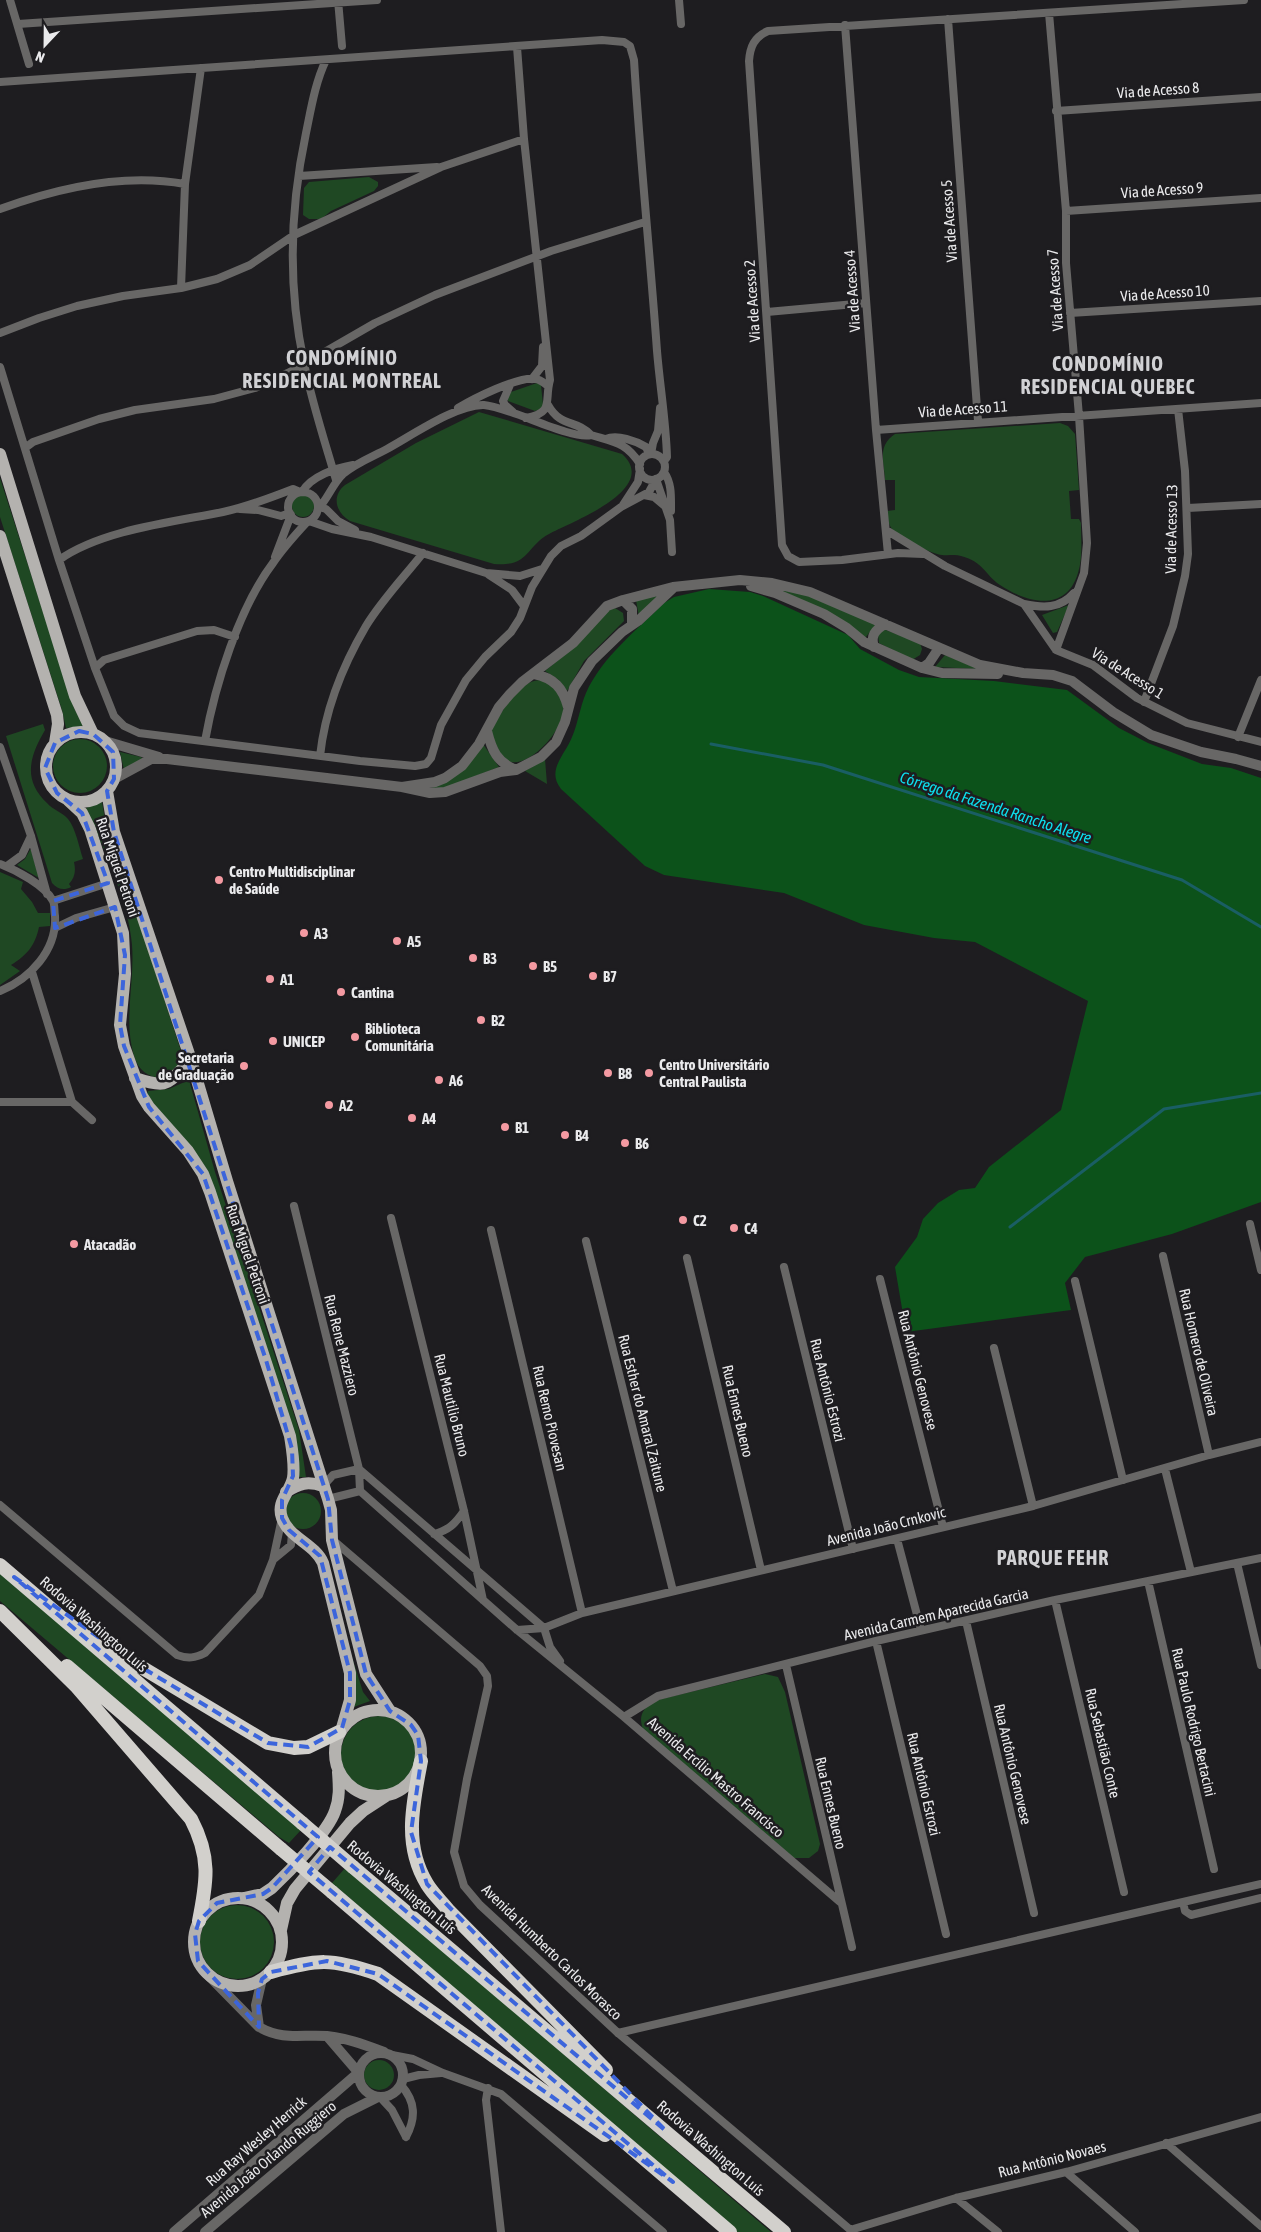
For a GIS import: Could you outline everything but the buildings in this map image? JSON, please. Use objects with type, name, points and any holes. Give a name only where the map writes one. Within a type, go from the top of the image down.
[{"type":"highway","name":"Rodovia Washington Luís","points":[[0,1565],[784,2232]]},
{"type":"highway","points":[[14,1577],[136,1664],[268,1743],[294,1748],[308,1746],[340,1730]]},
{"type":"highway","points":[[0,1610],[730,2232]]},
{"type":"highway","points":[[0,1610],[76,1686],[191,1820],[199,1835],[206,1862],[205,1894],[199,1921]]},
{"type":"highway","points":[[421,1760],[411,1815],[411,1832],[414,1851],[427,1884],[449,1911],[666,2131]]},
{"type":"highway","points":[[266,1976],[302,1963],[327,1961],[347,1963],[378,1974],[672,2182]]},
{"type":"main road","points":[[0,454],[75,696],[93,734]]},
{"type":"main road","points":[[0,536],[57,716],[58,724],[54,743],[47,754],[45,768],[48,781],[57,792],[68,800],[82,802],[96,799],[107,791],[114,779],[116,765],[113,752],[105,741],[93,734],[79,732],[66,735],[54,743]]},
{"type":"main road","name":"Rua Miguel Petroni","points":[[107,791],[114,832],[190,1060],[328,1499],[331,1510],[332,1540],[366,1674],[390,1711]]},
{"type":"main road","name":"Rua Miguel Petroni","points":[[68,800],[82,813],[90,829],[123,933],[125,955],[120,1025],[124,1046],[135,1078],[149,1107],[192,1156],[210,1192],[290,1436],[293,1476],[280,1506],[282,1518]]},
{"type":"main road","points":[[135,1078],[159,1084],[168,1083],[190,1060]]},
{"type":"main road","points":[[286,1492],[295,1486],[306,1483],[323,1486]]},
{"type":"main road","points":[[282,1518],[292,1533],[320,1556],[350,1673],[350,1700],[335,1744],[334,1757],[339,1793],[335,1812],[328,1826],[272,1888],[263,1894],[217,1903],[199,1921],[195,1934],[194,1948],[198,1961],[206,1972],[217,1981],[228,1985],[246,1985],[266,1976],[281,1952],[280,1930],[287,1903],[295,1889],[350,1823],[363,1811],[386,1796],[399,1791],[417,1773],[421,1760],[421,1748],[414,1730],[402,1716],[390,1711],[376,1709],[363,1711],[351,1718],[340,1730]]},
{"type":"main road","points":[[309,1547],[320,1548],[332,1540]]},
{"type":"main road","points":[[337,1770],[352,1788],[375,1796],[386,1796]]},
{"type":"main road","points":[[243,1898],[266,1908],[275,1918],[280,1930]]},
{"type":"street","points":[[10,0],[29,64]]},
{"type":"street","points":[[18,24],[338,1],[377,0]]},
{"type":"street","points":[[679,0],[681,24]]},
{"type":"street","points":[[845,25],[1244,0]]},
{"type":"street","points":[[338,1],[342,46]]},
{"type":"street","name":"Via de Acesso 7","points":[[1049,13],[1066,210],[1066,263],[1079,416],[1087,543],[1084,573],[1056,650]]},
{"type":"street","name":"Via de Acesso 5","points":[[948,19],[978,421]]},
{"type":"street","name":"Via de Acesso 2","points":[[845,25],[768,31],[758,36],[753,42],[749,61],[782,545],[788,556],[799,562],[888,554]]},
{"type":"street","name":"Via de Acesso 4","points":[[845,25],[876,430],[888,554]]},
{"type":"street","points":[[0,82],[602,40],[624,42],[630,46],[634,60],[645,222],[651,266],[667,457],[664,460],[664,472],[668,478],[671,490],[672,552]]},
{"type":"street","points":[[517,47],[524,138],[550,380],[548,386],[548,405],[557,418],[579,426],[591,435],[628,448],[644,476],[656,479]]},
{"type":"street","points":[[326,60],[315,93],[299,176],[294,235],[294,277],[304,363],[336,480]]},
{"type":"street","points":[[181,288],[186,184],[201,68]]},
{"type":"street","name":"Via de Acesso 8","points":[[1056,111],[1261,97]]},
{"type":"street","points":[[0,333],[78,306],[130,295],[181,288],[233,273],[266,255],[294,235],[441,167],[524,138]]},
{"type":"street","points":[[299,176],[441,167]]},
{"type":"street","points":[[0,209],[67,190],[103,184],[160,179],[186,184]]},
{"type":"street","name":"Via de Acesso 9","points":[[1066,210],[1261,198]]},
{"type":"street","points":[[25,448],[33,442],[100,418],[135,410],[193,403],[237,394],[282,376],[375,324],[435,295],[538,256],[645,222]]},
{"type":"street","name":"Via de Acesso 10","points":[[1070,313],[1261,300]]},
{"type":"street","points":[[767,312],[866,303]]},
{"type":"street","points":[[318,507],[325,501],[336,480],[355,465],[470,402],[510,384],[532,378],[542,363],[545,336]]},
{"type":"street","points":[[0,367],[59,560],[95,668],[114,716],[124,726],[139,733],[320,756],[414,766],[426,764],[432,758],[441,725],[466,680],[485,657],[511,632],[542,569],[560,546],[598,525],[621,507],[644,495],[664,472]]},
{"type":"street","points":[[532,378],[548,386]]},
{"type":"street","points":[[510,384],[503,401],[514,414]]},
{"type":"street","points":[[650,454],[658,431],[662,399]]},
{"type":"street","name":"Via de Acesso 11","points":[[876,430],[978,421],[1261,403]]},
{"type":"street","points":[[451,414],[484,405],[586,436],[591,435]]},
{"type":"street","points":[[526,418],[540,414],[548,405]]},
{"type":"street","name":"Via de Acesso 13","points":[[1144,702],[1173,626],[1181,598],[1188,554],[1188,508],[1178,409]]},
{"type":"street","points":[[606,439],[616,437],[635,442],[646,447],[650,454]]},
{"type":"street","points":[[621,507],[635,488],[643,458],[650,454],[658,455],[664,460]]},
{"type":"street","points":[[272,564],[290,514],[290,501],[308,484],[333,470],[355,465]]},
{"type":"street","points":[[656,479],[668,509],[670,520]]},
{"type":"street","points":[[59,560],[75,550],[110,537],[166,522],[233,509],[293,489],[311,494],[318,502],[316,516],[308,521],[272,564],[253,595],[235,637],[216,694],[205,741]]},
{"type":"street","points":[[644,495],[654,497],[668,509]]},
{"type":"street","points":[[1188,508],[1261,504]]},
{"type":"street","points":[[318,507],[326,509],[344,525],[371,537]]},
{"type":"street","points":[[233,509],[258,510],[282,516],[290,514]]},
{"type":"street","points":[[290,514],[298,521],[308,521],[332,529],[371,537],[486,573],[520,576],[542,569]]},
{"type":"street","points":[[886,530],[923,554],[1024,604],[1040,607],[1057,605],[1066,601],[1077,590]]},
{"type":"street","points":[[320,756],[325,724],[334,694],[355,647],[367,625],[423,553]]},
{"type":"street","points":[[888,554],[923,554]]},
{"type":"street","points":[[486,573],[512,590],[524,606]]},
{"type":"street","points":[[402,788],[435,782],[454,772],[468,760],[510,694],[573,643],[607,606],[674,587],[740,580],[772,583],[810,592],[980,665],[1023,673]]},
{"type":"street","points":[[720,582],[758,588],[783,596],[833,619],[864,642],[922,668],[942,673],[1052,675],[1072,681],[1133,725],[1171,743],[1261,766]]},
{"type":"street","points":[[114,779],[151,759],[167,759],[430,793],[445,792],[500,772],[516,770],[551,749],[560,733],[574,688],[583,673],[608,645],[674,587]]},
{"type":"street","points":[[624,600],[632,609],[632,625]]},
{"type":"street","points":[[1024,604],[1056,650]]},
{"type":"street","points":[[874,647],[873,635],[885,624]]},
{"type":"street","points":[[95,668],[104,660],[197,631],[214,630],[235,637]]},
{"type":"street","points":[[922,668],[929,663],[939,648]]},
{"type":"street","name":"Via de Acesso 1","points":[[1056,650],[1093,665],[1144,702],[1187,723],[1261,742]]},
{"type":"street","points":[[534,674],[543,676],[560,687],[568,709]]},
{"type":"street","points":[[1238,737],[1261,680]]},
{"type":"street","points":[[487,731],[493,752],[502,763],[516,770]]},
{"type":"street","points":[[105,741],[167,759]]},
{"type":"street","points":[[0,747],[2,759],[31,836],[47,894]]},
{"type":"street","points":[[3,865],[22,855],[31,836]]},
{"type":"street","points":[[0,992],[32,972],[43,958],[55,928],[53,901],[34,882],[3,865]]},
{"type":"street","points":[[53,901],[108,882]]},
{"type":"street","points":[[55,928],[76,918],[115,907]]},
{"type":"street","points":[[32,972],[72,1102],[92,1120]]},
{"type":"street","points":[[0,1102],[72,1102]]},
{"type":"street","name":"Rua Rene Mazziero","points":[[294,1206],[359,1469],[360,1491]]},
{"type":"street","name":"Rua Mautilio Bruno","points":[[391,1218],[479,1573],[483,1600]]},
{"type":"street","points":[[1250,1224],[1261,1270]]},
{"type":"street","name":"Rua Remo Piovesan","points":[[491,1230],[582,1613]]},
{"type":"street","name":"Rua Esther do Amaral Zaitune","points":[[586,1241],[673,1591]]},
{"type":"street","name":"Rua Homero de Oliveira","points":[[1163,1256],[1208,1455]]},
{"type":"street","name":"Rua Ennes Bueno","points":[[687,1258],[761,1570]]},
{"type":"street","name":"Rua Antônio Estrozi","points":[[784,1267],[853,1549]]},
{"type":"street","name":"Rua Antônio Genovese","points":[[880,1279],[944,1527]]},
{"type":"street","points":[[1075,1281],[1122,1480]]},
{"type":"street","points":[[994,1348],[1033,1506]]},
{"type":"street","name":"Avenida João Crnkovic","points":[[517,1630],[544,1628],[582,1613],[1033,1506],[1208,1455],[1261,1442]]},
{"type":"street","points":[[323,1486],[333,1475],[359,1469],[544,1628]]},
{"type":"street","points":[[1165,1469],[1191,1572]]},
{"type":"street","points":[[328,1499],[360,1491]]},
{"type":"street","name":"Avenida Ercílio Mastro Francisco","points":[[360,1491],[517,1630],[571,1676],[624,1717],[840,1902]]},
{"type":"street","points":[[0,1505],[177,1655],[183,1657],[198,1657],[206,1653],[259,1596],[273,1560],[282,1518]]},
{"type":"street","points":[[434,1534],[446,1531],[455,1525],[464,1511]]},
{"type":"street","points":[[273,1560],[291,1545],[292,1533]]},
{"type":"street","points":[[897,1538],[921,1630]]},
{"type":"street","name":"Avenida Humberto Carlos Morasco","points":[[332,1540],[480,1666],[487,1676],[486,1704],[467,1779],[454,1852],[464,1886],[480,1905],[618,2033],[851,2231]]},
{"type":"street","name":"Avenida Carmem Aparecida Garcia","points":[[624,1717],[658,1696],[876,1641],[1055,1600],[1261,1558]]},
{"type":"street","points":[[1237,1564],[1261,1665]]},
{"type":"street","name":"Rua Paulo Rodrigo Bertacini","points":[[1148,1581],[1214,1870]]},
{"type":"street","name":"Rua Sebastião Conte","points":[[1055,1600],[1124,1892]]},
{"type":"street","name":"Rua Antônio Genovese","points":[[966,1621],[1034,1913]]},
{"type":"street","name":"Avenida Ercílio Mastro Francisco","points":[[544,1628],[553,1654],[571,1676]]},
{"type":"street","name":"Rua Antônio Estrozi","points":[[876,1641],[946,1934]]},
{"type":"street","name":"Rua Ennes Bueno","points":[[786,1665],[852,1947]]},
{"type":"street","points":[[618,2033],[1261,1884]]},
{"type":"street","points":[[1183,1902],[1184,1911],[1191,1915],[1261,1898]]},
{"type":"street","points":[[206,1972],[259,2027],[285,2037],[327,2036],[361,2043],[388,2054],[399,2061],[403,2070],[402,2082],[395,2092],[379,2097]]},
{"type":"street","points":[[259,2027],[256,2005],[266,1976]]},
{"type":"street","points":[[327,2036],[358,2073],[361,2086],[372,2095],[379,2097],[392,2110],[406,2138],[412,2123],[414,2110],[402,2082]]},
{"type":"street","points":[[358,2073],[361,2064],[367,2057],[375,2053],[388,2054],[413,2059],[443,2073],[501,2094],[662,2232]]},
{"type":"street","name":"Rua Ray Wesley Herrick","points":[[174,2232],[358,2073]]},
{"type":"street","points":[[402,2082],[419,2075],[443,2073]]},
{"type":"street","points":[[488,2088],[486,2100],[501,2232]]},
{"type":"street","name":"Avenida João Orlando Ruggiero","points":[[205,2232],[344,2114],[379,2097]]},
{"type":"street","name":"Rua Antônio Novaes","points":[[851,2231],[956,2198],[1066,2172],[1261,2116]]},
{"type":"street","points":[[1166,2143],[1261,2226]]},
{"type":"street","points":[[1066,2172],[1135,2232]]},
{"type":"street","points":[[956,2198],[998,2232]]},
{"type":"highlighted area","points":[[79,731],[93,734],[113,752],[114,779],[107,791],[114,832],[328,1499],[332,1540],[366,1674],[390,1711],[411,1725],[418,1735],[421,1761],[411,1832],[427,1884],[666,2131],[330,1847],[309,1872],[673,2182],[378,1974],[327,1961],[271,1972],[262,1979],[258,1993],[259,2027],[198,1961],[195,1934],[199,1921],[217,1903],[263,1894],[272,1888],[318,1837],[14,1577],[136,1664],[268,1743],[308,1747],[342,1728],[350,1700],[350,1673],[320,1556],[289,1530],[282,1518],[282,1500],[293,1476],[292,1449],[266,1360],[203,1174],[149,1107],[124,1046],[120,1025],[125,955],[115,907],[55,928],[53,901],[108,883],[82,813],[57,793],[45,768],[55,743]]},
{"type":"green space","points":[[369,177],[378,182],[378,186],[374,191],[331,211],[321,219],[309,219],[303,215],[304,188],[309,182]]},
{"type":"green space","points":[[537,383],[541,385],[543,405],[541,409],[535,411],[508,401],[507,398],[511,392]]},
{"type":"green space","points":[[479,412],[622,454],[631,467],[630,480],[622,492],[608,503],[549,534],[541,539],[521,559],[506,564],[494,564],[350,521],[341,514],[337,499],[338,494],[345,485],[416,443]]},
{"type":"green space","points":[[1060,423],[1068,426],[1075,434],[1079,490],[1069,491],[1071,519],[1079,519],[1081,523],[1080,567],[1072,586],[1065,594],[1045,601],[1033,600],[1022,596],[1000,585],[975,562],[959,555],[942,555],[931,552],[915,545],[895,532],[891,527],[887,511],[895,510],[895,480],[885,480],[883,454],[889,439],[895,434]]},
{"type":"green space","points":[[0,478],[74,708],[83,725],[81,727],[66,728],[62,710],[0,517]]},
{"type":"green space","points":[[299,495],[307,495],[314,502],[314,510],[307,517],[299,517],[292,510],[292,502]]},
{"type":"green space","points":[[776,587],[814,597],[877,623],[865,638],[785,595]]},
{"type":"green space","points":[[709,589],[750,592],[763,596],[848,635],[860,649],[899,670],[919,677],[994,681],[1067,690],[1119,728],[1148,743],[1202,764],[1231,768],[1261,778],[1261,1202],[1172,1234],[1085,1257],[1065,1283],[1071,1310],[906,1332],[895,1267],[917,1237],[923,1219],[938,1203],[959,1190],[975,1188],[989,1167],[1061,1110],[1088,1001],[975,942],[934,938],[864,925],[784,893],[664,875],[645,866],[561,789],[555,775],[556,769],[572,737],[586,693],[601,668],[621,645],[664,603],[674,597]]},
{"type":"green space","points":[[662,592],[639,617],[636,600]]},
{"type":"green space","points":[[1069,605],[1057,632],[1053,633],[1042,615]]},
{"type":"green space","points":[[615,608],[623,613],[624,621],[584,661],[567,691],[559,680],[545,671],[568,652],[607,610]]},
{"type":"green space","points":[[883,629],[920,643],[922,649],[920,655],[912,660],[879,643],[878,635]]},
{"type":"green space","points":[[945,655],[979,669],[935,667]]},
{"type":"green space","points":[[541,680],[549,684],[559,695],[563,706],[562,717],[549,740],[538,751],[527,759],[516,762],[506,760],[494,740],[492,729],[518,691],[533,681]]},
{"type":"green space","points":[[43,724],[45,730],[32,758],[31,776],[39,794],[71,823],[83,859],[74,862],[73,879],[69,884],[71,887],[66,889],[58,888],[52,883],[6,736]]},
{"type":"green space","points":[[80,739],[90,741],[99,747],[105,756],[107,766],[105,776],[99,785],[90,791],[80,793],[70,791],[61,785],[55,776],[53,766],[55,756],[61,747],[70,741]]},
{"type":"green space","points":[[483,744],[499,767],[445,788],[431,789],[455,776],[467,766]]},
{"type":"green space","points":[[120,752],[141,757],[143,759],[124,770]]},
{"type":"green space","points":[[545,759],[547,784],[525,771]]},
{"type":"green space","points":[[102,802],[104,814],[182,1054],[180,1063],[175,1070],[161,1077],[145,1073],[134,1056],[129,1028],[132,959],[130,929],[121,893],[86,808]]},
{"type":"green space","points":[[30,850],[39,878],[17,865],[25,859]]},
{"type":"green space","points":[[0,872],[23,882],[21,889],[38,913],[50,913],[50,926],[39,927],[30,949],[22,958],[11,965],[20,971],[0,985]]},
{"type":"green space","points":[[189,1080],[215,1172],[299,1430],[306,1477],[299,1477],[225,1221],[147,1094],[148,1091],[169,1089]]},
{"type":"green space","points":[[303,1493],[316,1498],[321,1511],[316,1524],[303,1529],[290,1524],[285,1511],[290,1498]]},
{"type":"green space","points":[[0,1571],[301,1830],[289,1843],[279,1837],[0,1601]]},
{"type":"green space","points":[[351,1654],[363,1692],[370,1701],[351,1708]]},
{"type":"green space","points":[[765,1674],[778,1677],[785,1692],[820,1844],[818,1851],[809,1858],[793,1858],[643,1729],[642,1713],[653,1701]]},
{"type":"green space","points":[[379,1716],[393,1719],[406,1727],[414,1740],[417,1754],[414,1768],[406,1781],[393,1789],[379,1792],[365,1789],[352,1781],[344,1768],[341,1754],[344,1740],[352,1727],[365,1719]]},
{"type":"green space","points":[[346,1867],[771,2232],[737,2232],[332,1883]]},
{"type":"green space","points":[[230,1905],[244,1905],[258,1911],[268,1921],[274,1935],[274,1949],[268,1963],[258,1973],[244,1979],[230,1979],[216,1973],[206,1963],[200,1949],[200,1935],[206,1921],[216,1911]]},
{"type":"green space","points":[[379,2060],[390,2064],[394,2075],[390,2086],[379,2090],[368,2086],[364,2075],[368,2064]]},
{"type":"waterway","name":"Córrego da Fazenda Rancho Alegre","points":[[711,744],[823,765],[1182,880],[1261,927]]},
{"type":"waterway","points":[[1010,1227],[1164,1109],[1261,1093]]},
{"type":"place","name":"Centro Multidisciplinar de Saúde","points":[[219,880]]},
{"type":"place","name":"A3","points":[[304,933]]},
{"type":"place","name":"A5","points":[[397,941]]},
{"type":"place","name":"B3","points":[[473,958]]},
{"type":"place","name":"B5","points":[[533,966]]},
{"type":"place","name":"B7","points":[[593,976]]},
{"type":"place","name":"A1","points":[[270,979]]},
{"type":"place","name":"Cantina","points":[[341,992]]},
{"type":"place","name":"B2","points":[[481,1020]]},
{"type":"place","name":"Biblioteca Comunitária","points":[[355,1037]]},
{"type":"place","name":"UNICEP","points":[[273,1041]]},
{"type":"place","name":"Secretaria de Graduação","points":[[244,1066]]},
{"type":"place","name":"B8","points":[[608,1073]]},
{"type":"place","name":"Centro Universitário Central Paulista","points":[[649,1073]]},
{"type":"place","name":"A6","points":[[439,1080]]},
{"type":"place","name":"A2","points":[[329,1105]]},
{"type":"place","name":"A4","points":[[412,1118]]},
{"type":"place","name":"B1","points":[[505,1127]]},
{"type":"place","name":"B4","points":[[565,1135]]},
{"type":"place","name":"B6","points":[[625,1143]]},
{"type":"place","name":"C2","points":[[683,1220]]},
{"type":"place","name":"C4","points":[[734,1228]]},
{"type":"place","name":"Atacadão","points":[[74,1244]]},
{"type":"district","name":"CONDOMÍNIO RESIDENCIAL MONTREAL","points":[[342,368]]},
{"type":"district","name":"CONDOMÍNIO RESIDENCIAL QUEBEC","points":[[1108,374]]},
{"type":"district","name":"PARQUE FEHR","points":[[1053,1557]]}]
